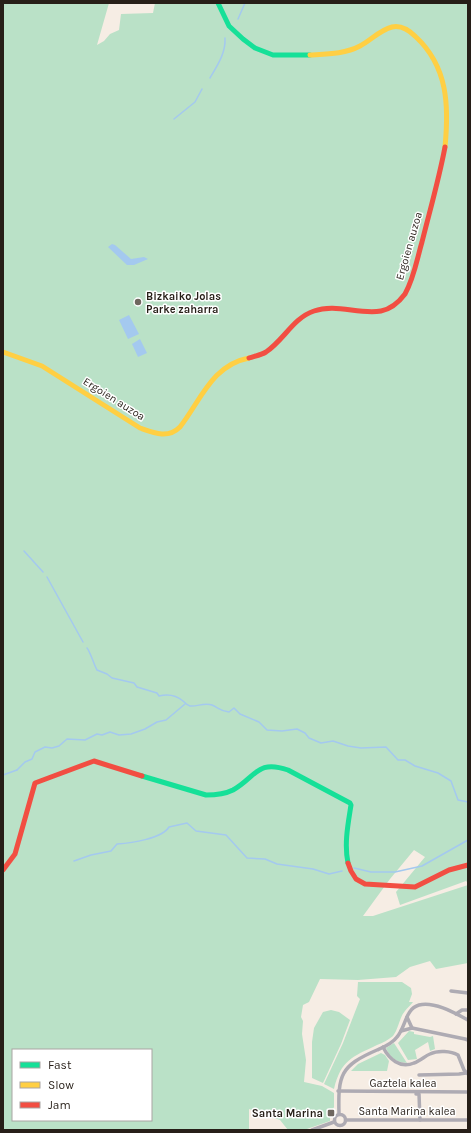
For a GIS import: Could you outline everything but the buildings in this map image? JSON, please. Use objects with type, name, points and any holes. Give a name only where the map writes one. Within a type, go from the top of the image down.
[{"type":"street","name":"Ergoien auzoa","points":[[3,352],[10,353],[42,366],[140,428],[156,434],[167,434],[175,431],[220,372],[228,365],[237,361],[259,356],[267,352],[300,319],[309,313],[328,308],[372,312],[381,311],[400,301],[411,281],[441,165],[447,123],[447,98],[442,77],[435,58],[413,34],[397,26],[389,27],[366,43],[348,51],[319,54],[272,55],[257,49],[234,31],[226,21],[218,3]]},
{"type":"street","points":[[3,870],[15,854],[35,783],[94,761],[206,794],[215,795],[236,788],[256,772],[265,767],[279,767],[350,803],[351,806],[348,826],[348,867],[353,875],[361,882],[367,884],[404,885],[416,887],[449,870],[468,865]]},
{"type":"street","points":[[451,991],[468,993]]},
{"type":"street","points":[[339,1114],[338,1091],[340,1081],[348,1067],[358,1059],[394,1040],[401,1031],[412,1008],[424,1004],[445,1008],[468,1020]]},
{"type":"street","points":[[456,1014],[462,1010],[468,1010]]},
{"type":"street","points":[[407,1016],[412,1028]]},
{"type":"street","points":[[401,1031],[412,1028],[468,1040]]},
{"type":"street","points":[[383,1047],[391,1059],[395,1062],[404,1064],[415,1063],[432,1052],[455,1053],[460,1057],[464,1070],[467,1073],[419,1075]]},
{"type":"street","name":"Gaztela kalea","points":[[338,1091],[468,1092]]},
{"type":"street","points":[[416,1092],[416,1094],[419,1094],[420,1120]]},
{"type":"street","points":[[334,1122],[338,1125],[342,1125],[346,1120],[344,1116],[339,1114]]},
{"type":"street","points":[[334,1122],[334,1118],[339,1114]]},
{"type":"street","name":"Santa Marina kalea","points":[[346,1120],[468,1120]]},
{"type":"street","points":[[312,1130],[334,1122]]},
{"type":"green space","points":[[3,3],[109,3],[97,45],[104,41],[110,34],[119,30],[121,14],[153,13],[155,3],[468,3],[468,883],[466,881],[400,905],[396,892],[425,857],[414,850],[390,879],[363,916],[373,916],[468,885],[468,963],[436,969],[430,961],[410,967],[396,977],[358,980],[320,979],[309,1002],[303,1005],[301,1017],[303,1021],[302,1034],[306,1060],[304,1082],[322,1086],[334,1093],[334,1107],[330,1115],[330,1121],[304,1130],[288,1130],[280,1120],[249,1109],[249,1130],[3,1130]]},
{"type":"green space","points":[[358,982],[402,982],[411,988],[412,994],[409,1002],[413,1002],[403,1014],[393,1036],[354,1057],[344,1065],[334,1089],[324,1084],[343,1043],[360,999],[357,996]]},
{"type":"green space","points":[[331,1010],[339,1012],[350,1020],[323,1083],[312,1078],[312,1042],[314,1028],[323,1012]]},
{"type":"green space","points":[[409,1031],[414,1032],[414,1034],[430,1037],[433,1036],[435,1049],[430,1051],[428,1042],[415,1050],[417,1059],[408,1060],[398,1043]]},
{"type":"green space","points":[[394,1043],[407,1063],[400,1062],[389,1054],[386,1048]]},
{"type":"green space","points":[[381,1053],[385,1055],[389,1061],[387,1071],[351,1071],[358,1064]]},
{"type":"water","points":[[112,244],[131,259],[144,257],[148,259],[134,265],[127,265],[108,247]]},
{"type":"water","points":[[129,315],[139,334],[128,339],[119,320]]},
{"type":"water","points":[[140,339],[147,353],[138,357],[132,344]]},
{"type":"waterway","points":[[238,19],[245,3]]},
{"type":"waterway","points":[[210,78],[223,54],[225,38]]},
{"type":"waterway","points":[[174,119],[195,102],[202,89]]},
{"type":"waterway","points":[[24,551],[43,572]]},
{"type":"waterway","points":[[47,577],[83,642]]},
{"type":"waterway","points":[[87,648],[97,670],[112,678],[134,683],[137,687],[157,693],[159,696],[174,696],[190,706],[209,704],[229,712],[234,708],[240,714],[259,722],[267,730],[282,731],[297,729],[305,733],[309,738],[321,743],[333,741],[348,746],[361,748],[386,747],[398,760],[405,760],[415,766],[438,773],[451,781],[458,800],[468,802]]},
{"type":"waterway","points":[[17,770],[25,762],[32,759],[35,752],[45,747],[52,748],[59,746],[67,739],[85,740],[97,734],[102,735],[110,732],[119,735],[131,734],[145,729],[157,722],[166,720],[185,704]]},
{"type":"waterway","points":[[3,775],[17,770]]},
{"type":"waterway","points":[[74,861],[91,855],[111,851],[117,844],[160,835],[169,827],[187,823],[196,831],[226,835],[247,858],[265,859],[277,864],[313,869],[329,874],[342,871]]},
{"type":"waterway","points":[[354,868],[371,872],[395,872],[422,866],[468,840]]},
{"type":"traffic: fast","points":[[218,3],[229,26],[255,48],[273,55],[310,55]]},
{"type":"traffic: fast","points":[[142,776],[209,795],[233,790],[263,768],[278,767],[288,770],[350,803],[351,805],[346,841],[348,863]]},
{"type":"traffic: slow","points":[[310,55],[336,53],[354,49],[364,44],[383,30],[392,27],[399,27],[408,31],[427,49],[435,61],[440,74],[446,102],[447,117],[445,147]]},
{"type":"traffic: slow","points":[[3,352],[42,366],[140,428],[161,434],[171,433],[180,427],[208,385],[216,376],[236,362],[249,358]]},
{"type":"traffic: jam","points":[[249,358],[266,352],[278,342],[294,324],[307,314],[314,311],[331,308],[364,312],[381,311],[391,307],[400,300],[411,282],[445,147]]},
{"type":"traffic: jam","points":[[3,870],[15,854],[35,783],[94,761],[142,776]]},
{"type":"traffic: jam","points":[[348,863],[356,879],[365,884],[415,887],[449,870],[468,865]]},
{"type":"place","name":"Bizkaiko Jolas Parke zaharra","points":[[138,302]]},
{"type":"place","name":"Santa Marina","points":[[331,1113]]}]
